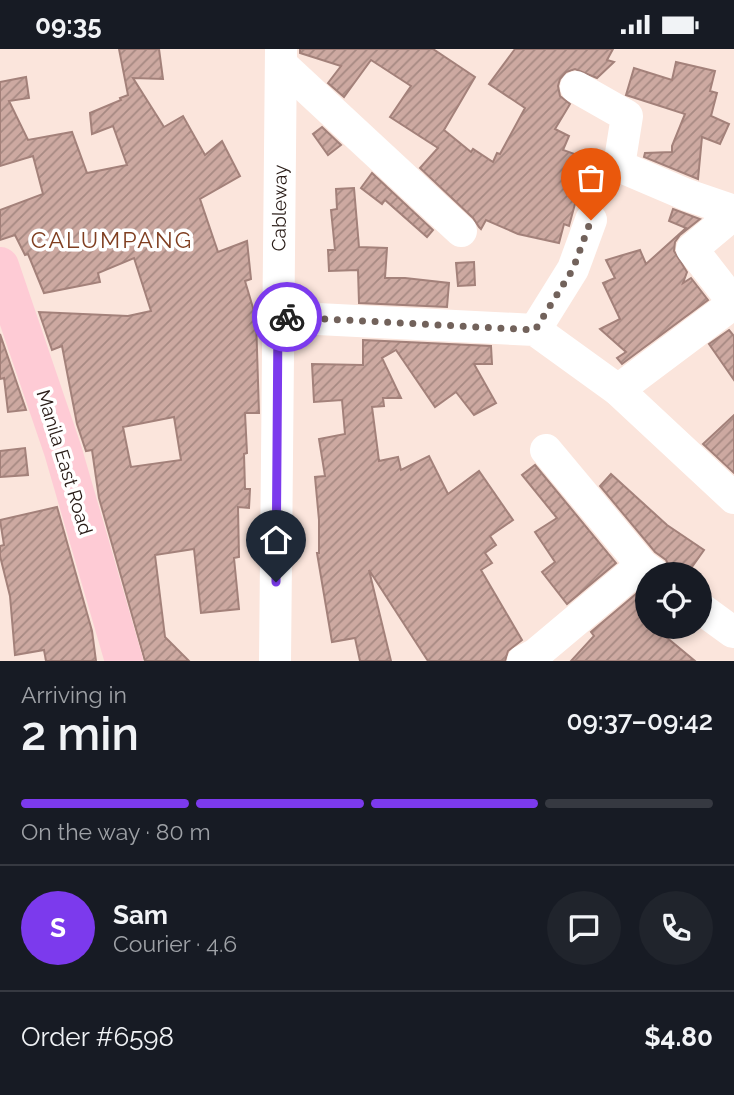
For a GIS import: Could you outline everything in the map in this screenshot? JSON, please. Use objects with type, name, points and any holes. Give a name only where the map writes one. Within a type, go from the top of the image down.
[{"type":"main road","name":"Manila East Road","points":[[0,266],[63,451],[124,661]]},
{"type":"street","points":[[281,57],[461,231]]},
{"type":"street","name":"Cableway","points":[[275,661],[281,57]]},
{"type":"street","points":[[576,87],[627,116],[619,166],[734,213],[692,249],[734,303],[618,390]]},
{"type":"street","points":[[535,330],[573,269],[591,220]]},
{"type":"street","points":[[278,317],[535,330],[618,390],[734,498]]},
{"type":"street","points":[[546,450],[641,562]]},
{"type":"street","points":[[534,659],[635,580]]},
{"type":"street","points":[[712,617],[733,632]]},
{"type":"building","points":[[119,49],[159,49],[163,79],[133,78],[164,127],[183,116],[205,155],[222,141],[240,176],[200,199],[218,252],[247,241],[251,279],[245,281],[256,318],[259,413],[245,413],[245,489],[250,489],[249,508],[238,507],[239,557],[234,558],[239,609],[201,613],[194,549],[155,555],[165,637],[189,661],[145,661],[99,498],[92,450],[86,451],[77,424],[62,346],[52,350],[39,312],[128,316],[151,311],[134,258],[98,273],[100,282],[44,293],[28,254],[25,255],[15,235],[0,240],[0,210],[43,194],[33,156],[0,166],[0,82],[26,77],[29,98],[9,101],[28,140],[72,132],[87,173],[127,165],[113,126],[92,134],[90,113],[128,95]],"holes":[[[174,417],[181,460],[131,467],[123,427]]]},
{"type":"building","points":[[300,49],[433,49],[475,77],[444,130],[471,152],[473,149],[493,162],[525,108],[489,84],[515,49],[613,49],[607,60],[614,62],[597,78],[575,69],[566,72],[558,86],[560,96],[570,104],[555,129],[569,136],[563,150],[597,162],[586,195],[578,193],[569,226],[564,224],[559,243],[518,234],[486,220],[481,229],[473,218],[420,168],[438,148],[390,117],[411,86],[371,60],[344,97],[328,83],[341,66],[300,53]]},
{"type":"building","points":[[676,62],[715,71],[710,91],[717,93],[711,116],[729,124],[720,144],[702,137],[698,179],[644,157],[645,153],[672,152],[685,114],[626,95],[634,68],[672,80]]},
{"type":"building","points":[[322,127],[341,145],[328,155],[313,134]]},
{"type":"building","points":[[372,173],[433,230],[427,237],[385,200],[382,204],[361,188]]},
{"type":"building","points":[[354,188],[359,247],[387,248],[385,278],[449,283],[447,307],[359,303],[358,270],[329,271],[328,250],[335,250],[331,210],[337,209],[336,189]]},
{"type":"building","points":[[673,209],[700,219],[680,235],[675,242],[674,251],[687,272],[683,283],[691,278],[708,300],[622,364],[617,358],[626,352],[600,329],[620,319],[603,283],[615,278],[606,260],[640,250],[646,264],[686,228],[669,221]]},
{"type":"building","points":[[474,262],[475,285],[458,286],[456,263]]},
{"type":"building","points":[[729,330],[734,336],[734,380],[709,344]]},
{"type":"building","points":[[0,334],[26,410],[8,412],[4,378],[0,379]]},
{"type":"building","points":[[363,340],[491,346],[492,364],[474,364],[496,403],[474,415],[456,392],[435,407],[396,350],[382,358],[401,398],[383,398],[384,406],[372,407],[379,461],[398,457],[401,470],[429,456],[448,494],[479,471],[513,520],[490,536],[496,545],[485,553],[492,563],[481,570],[522,640],[508,651],[505,661],[428,661],[369,570],[391,661],[360,661],[355,638],[332,642],[317,553],[319,520],[315,477],[325,476],[319,439],[345,434],[342,400],[314,402],[312,364],[363,365]]},
{"type":"building","points":[[734,415],[734,473],[703,444]]},
{"type":"building","points":[[25,448],[28,475],[0,477],[0,451]]},
{"type":"building","points":[[535,465],[616,563],[567,604],[542,572],[555,562],[535,532],[557,518],[522,475]]},
{"type":"building","points":[[611,474],[667,525],[704,550],[696,562],[667,562],[655,552],[600,486]]},
{"type":"building","points":[[57,507],[92,631],[96,661],[46,661],[44,650],[15,655],[10,596],[0,556],[0,546],[4,545],[0,520]]},
{"type":"building","points":[[635,595],[635,639],[668,639],[695,661],[571,661],[594,636],[591,632]]},
{"type":"way so far","points":[[287,317],[535,330],[573,269],[591,220]]},
{"type":"district","name":"CALUMPANG","points":[[112,240]]},
{"type":"route","points":[[276,582],[278,317],[287,317]]}]
